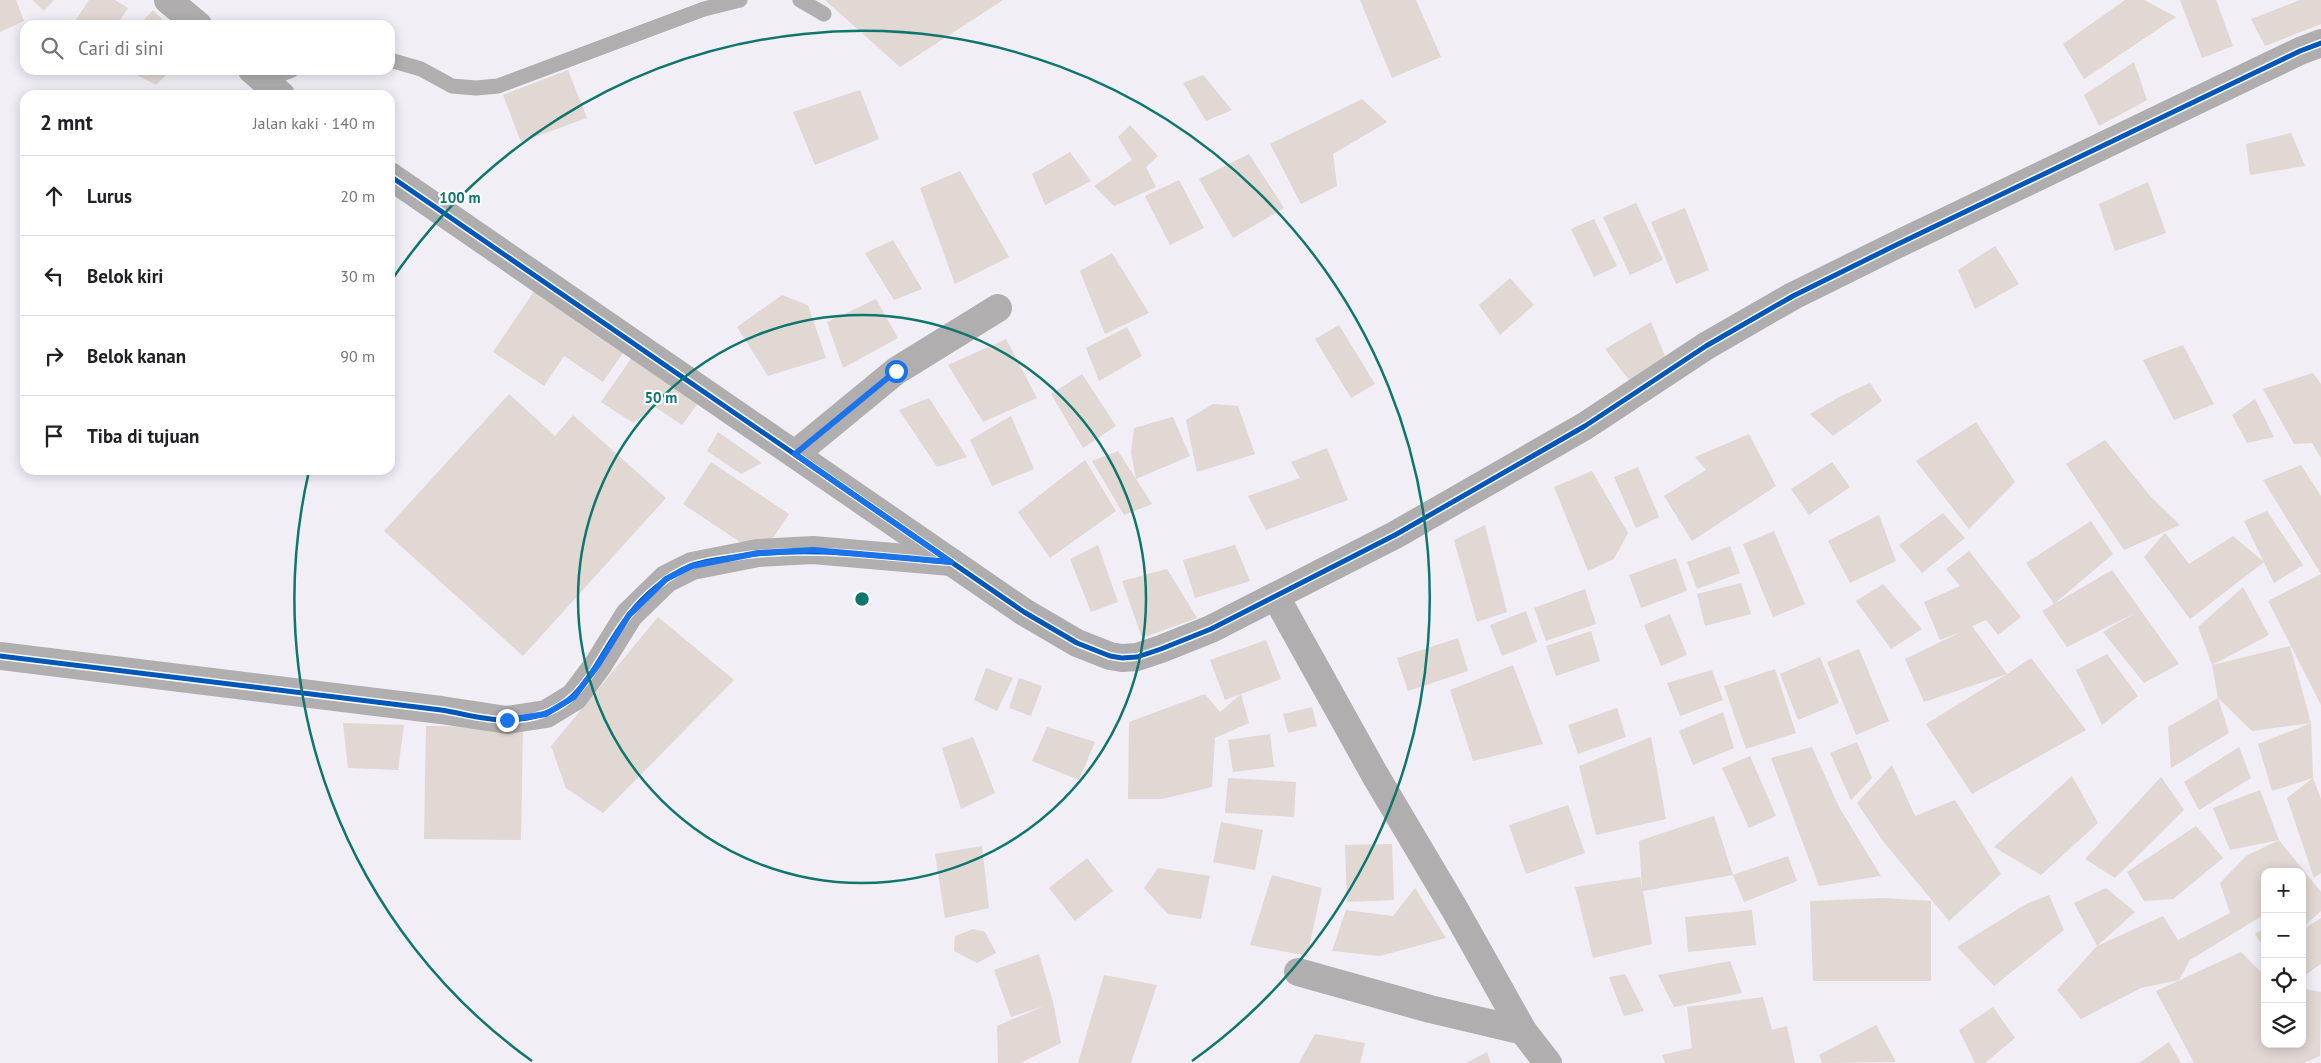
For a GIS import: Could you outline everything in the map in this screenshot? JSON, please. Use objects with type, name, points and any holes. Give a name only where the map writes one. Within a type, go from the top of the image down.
[{"type":"street","points":[[168,0],[192,20]]},
{"type":"street","points":[[395,179],[1024,612],[1077,643],[1110,656],[1122,658],[1137,657],[1210,629],[1395,535],[1559,441],[1706,346],[1793,296],[1896,244],[2300,51],[2321,43]]},
{"type":"street","points":[[795,454],[896,371],[998,308]]},
{"type":"street","points":[[0,656],[421,707],[507,720],[546,714],[574,697],[598,665],[629,615],[666,579],[692,566],[758,553],[813,550],[951,562]]},
{"type":"street","points":[[1276,596],[1375,775],[1454,908],[1523,1031],[1548,1063]]},
{"type":"street","points":[[1298,972],[1430,1009],[1523,1031]]},
{"type":"lane","points":[[395,61],[422,69],[452,86],[476,88],[498,86],[704,9],[740,0]]},
{"type":"lane","points":[[800,0],[824,14]]},
{"type":"lane","points":[[266,82],[281,75]]},
{"type":"building","points":[[0,0],[16,0],[24,20],[20,20],[20,23],[0,32]]},
{"type":"building","points":[[32,0],[54,0],[44,11]]},
{"type":"building","points":[[89,0],[115,0],[128,8],[120,20],[76,20]]},
{"type":"building","points":[[825,0],[1003,0],[900,67]]},
{"type":"building","points":[[1360,0],[1416,0],[1441,57],[1392,78]]},
{"type":"building","points":[[2125,0],[2144,0],[2176,17],[2084,79],[2063,44]]},
{"type":"building","points":[[2180,0],[2216,0],[2233,46],[2202,58]]},
{"type":"building","points":[[2300,0],[2321,0],[2321,24],[2265,46],[2251,19]]},
{"type":"building","points":[[153,10],[163,20],[144,20]]},
{"type":"building","points":[[2134,62],[2147,100],[2099,126],[2084,95]]},
{"type":"building","points":[[568,70],[587,118],[521,142],[503,95]]},
{"type":"building","points":[[137,75],[166,75],[156,85]]},
{"type":"building","points":[[1203,75],[1232,110],[1206,121],[1183,83]]},
{"type":"building","points":[[860,90],[879,139],[815,165],[793,112]]},
{"type":"building","points":[[1362,99],[1387,122],[1333,154],[1337,186],[1301,204],[1270,144]]},
{"type":"building","points":[[1130,125],[1158,156],[1146,167],[1156,187],[1114,206],[1094,186],[1132,160],[1118,137]]},
{"type":"building","points":[[2291,133],[2305,166],[2250,175],[2246,144]]},
{"type":"building","points":[[1070,152],[1091,181],[1045,205],[1032,174]]},
{"type":"building","points":[[1249,154],[1284,208],[1233,238],[1199,179]]},
{"type":"building","points":[[960,171],[1009,257],[955,284],[920,188]]},
{"type":"building","points":[[1179,180],[1204,228],[1170,245],[1145,196]]},
{"type":"building","points":[[2148,182],[2166,233],[2115,251],[2099,204]]},
{"type":"building","points":[[1636,203],[1663,260],[1630,275],[1603,217]]},
{"type":"building","points":[[1685,208],[1709,270],[1676,284],[1651,222]]},
{"type":"building","points":[[1594,219],[1617,266],[1594,277],[1571,229]]},
{"type":"building","points":[[893,240],[922,289],[894,300],[865,253]]},
{"type":"building","points":[[1995,246],[2019,284],[1975,309],[1958,270]]},
{"type":"building","points":[[1112,253],[1149,313],[1105,334],[1080,271]]},
{"type":"building","points":[[1510,278],[1534,305],[1500,335],[1479,305]]},
{"type":"building","points":[[537,287],[627,347],[603,382],[564,356],[544,386],[493,352]]},
{"type":"building","points":[[782,295],[808,305],[826,358],[768,376],[737,327]]},
{"type":"building","points":[[876,299],[898,338],[843,368],[827,322]]},
{"type":"building","points":[[1651,322],[1667,361],[1632,384],[1605,349]]},
{"type":"building","points":[[1339,325],[1375,384],[1351,398],[1315,339]]},
{"type":"building","points":[[1127,327],[1142,356],[1099,381],[1086,348]]},
{"type":"building","points":[[1006,339],[1037,398],[983,422],[948,365]]},
{"type":"building","points":[[2183,345],[2214,404],[2174,420],[2143,360]]},
{"type":"building","points":[[632,357],[699,402],[682,425],[655,407],[633,423],[601,402]]},
{"type":"building","points":[[2313,373],[2321,384],[2321,458],[2312,443],[2294,444],[2263,389]]},
{"type":"building","points":[[1082,374],[1116,426],[1083,448],[1051,394]]},
{"type":"building","points":[[1870,383],[1882,401],[1833,436],[1810,414],[1841,396]]},
{"type":"building","points":[[509,394],[555,436],[573,415],[666,498],[523,656],[384,531]]},
{"type":"building","points":[[929,398],[967,457],[937,467],[899,410]]},
{"type":"building","points":[[2255,399],[2274,437],[2247,443],[2232,415]]},
{"type":"building","points":[[1213,404],[1238,406],[1255,454],[1197,472],[1186,420]]},
{"type":"building","points":[[1011,416],[1034,469],[992,486],[970,440]]},
{"type":"building","points":[[1173,417],[1190,456],[1136,479],[1131,453],[1134,428]]},
{"type":"building","points":[[1976,422],[2015,482],[1969,529],[1916,461]]},
{"type":"building","points":[[718,432],[762,463],[741,474],[707,451]]},
{"type":"building","points":[[1749,434],[1776,486],[1692,541],[1664,496],[1706,470],[1695,457]]},
{"type":"building","points":[[2105,440],[2150,496],[2180,525],[2124,550],[2066,464]]},
{"type":"building","points":[[1327,448],[1348,500],[1266,530],[1248,496],[1300,478],[1291,462]]},
{"type":"building","points":[[1118,451],[1152,504],[1124,515],[1092,461]]},
{"type":"building","points":[[1085,460],[1116,511],[1050,558],[1018,512]]},
{"type":"building","points":[[711,462],[789,514],[761,556],[683,504]]},
{"type":"building","points":[[1832,462],[1850,487],[1809,515],[1791,489]]},
{"type":"building","points":[[2301,465],[2321,496],[2321,574],[2263,480]]},
{"type":"building","points":[[1638,467],[1659,517],[1636,528],[1614,477]]},
{"type":"building","points":[[1592,471],[1628,533],[1614,559],[1588,571],[1554,487]]},
{"type":"building","points":[[2267,511],[2303,565],[2274,583],[2244,521]]},
{"type":"building","points":[[1943,513],[1965,538],[1922,573],[1899,545]]},
{"type":"building","points":[[1879,515],[1896,561],[1850,583],[1828,541]]},
{"type":"building","points":[[2091,521],[2113,554],[2054,604],[2026,563]]},
{"type":"building","points":[[1485,525],[1507,612],[1477,622],[1454,540]]},
{"type":"building","points":[[1774,531],[1805,604],[1773,617],[1743,544]]},
{"type":"building","points":[[2165,533],[2189,564],[2233,536],[2264,562],[2190,619],[2144,557]]},
{"type":"building","points":[[1098,545],[1118,602],[1091,612],[1070,559]]},
{"type":"building","points":[[1235,545],[1250,581],[1195,598],[1183,560]]},
{"type":"building","points":[[1730,546],[1740,573],[1697,589],[1687,562]]},
{"type":"building","points":[[1969,551],[2021,617],[1998,635],[1986,620],[1972,626],[2007,674],[1924,702],[1905,659],[1963,631],[1940,640],[1924,602],[1960,586],[1946,569]]},
{"type":"building","points":[[1676,558],[1687,591],[1641,608],[1629,575]]},
{"type":"building","points":[[1167,569],[1197,618],[1142,638],[1122,581]]},
{"type":"building","points":[[2112,570],[2179,664],[2144,683],[2103,632],[2135,613],[2067,647],[2042,611]]},
{"type":"building","points":[[2321,574],[2321,705],[2268,601]]},
{"type":"building","points":[[1741,583],[1751,614],[1705,626],[1697,594]]},
{"type":"building","points":[[1883,584],[1922,629],[1891,649],[1856,601]]},
{"type":"building","points":[[2243,587],[2269,635],[2212,665],[2198,627]]},
{"type":"building","points":[[1585,589],[1596,624],[1546,641],[1534,608]]},
{"type":"building","points":[[1526,611],[1537,642],[1502,656],[1490,625]]},
{"type":"building","points":[[1670,614],[1687,655],[1661,666],[1644,625]]},
{"type":"building","points":[[658,617],[734,680],[603,813],[566,788],[551,746]]},
{"type":"building","points":[[1591,631],[1600,661],[1556,676],[1546,646]]},
{"type":"building","points":[[1458,638],[1468,671],[1408,691],[1397,658]]},
{"type":"building","points":[[1266,640],[1281,679],[1225,700],[1210,660]]},
{"type":"building","points":[[2290,646],[2311,723],[2252,731],[2218,698],[2212,665]]},
{"type":"building","points":[[1859,649],[1889,721],[1856,735],[1827,662]]},
{"type":"building","points":[[2107,654],[2138,696],[2102,725],[2076,670]]},
{"type":"building","points":[[1820,657],[1839,703],[1798,720],[1780,674]]},
{"type":"building","points":[[2031,658],[2086,730],[1972,794],[1926,724]]},
{"type":"building","points":[[1513,665],[1543,744],[1473,761],[1450,690]]},
{"type":"building","points":[[986,668],[1013,678],[997,711],[974,700]]},
{"type":"building","points":[[1775,669],[1796,733],[1746,749],[1724,686]]},
{"type":"building","points":[[1712,670],[1723,700],[1680,716],[1667,683]]},
{"type":"building","points":[[1019,678],[1042,686],[1031,716],[1009,708]]},
{"type":"building","points":[[1205,694],[1220,712],[1241,694],[1249,723],[1215,738],[1212,787],[1162,799],[1128,799],[1129,722]]},
{"type":"building","points":[[2218,698],[2229,733],[2171,768],[2168,727]]},
{"type":"building","points":[[1312,707],[1317,726],[1288,733],[1283,714]]},
{"type":"building","points":[[1617,708],[1626,737],[1578,754],[1568,725]]},
{"type":"building","points":[[1723,712],[1734,748],[1693,765],[1679,731]]},
{"type":"building","points":[[343,723],[404,725],[398,770],[348,768]]},
{"type":"building","points":[[2311,723],[2313,778],[2272,791],[2258,744]]},
{"type":"building","points":[[426,726],[523,727],[521,840],[424,839]]},
{"type":"building","points":[[1047,727],[1095,742],[1079,780],[1032,761]]},
{"type":"building","points":[[1270,734],[1274,767],[1233,772],[1228,740]]},
{"type":"building","points":[[973,737],[995,793],[961,809],[942,748]]},
{"type":"building","points":[[1651,737],[1666,819],[1596,835],[1579,766]]},
{"type":"building","points":[[1857,742],[1872,778],[1851,800],[1830,753]]},
{"type":"building","points":[[1812,747],[1839,807],[1881,876],[1819,886],[1771,758]]},
{"type":"building","points":[[2239,747],[2251,778],[2199,810],[2184,782]]},
{"type":"building","points":[[1750,756],[1776,816],[1749,828],[1722,768]]},
{"type":"building","points":[[1892,765],[1915,816],[1955,800],[2001,874],[1949,921],[1883,841],[1857,803]]},
{"type":"building","points":[[2072,776],[2098,823],[2041,875],[1994,847]]},
{"type":"building","points":[[2161,777],[2184,810],[2115,878],[2085,859]]},
{"type":"building","points":[[1228,778],[1296,782],[1294,817],[1225,813]]},
{"type":"building","points":[[2313,778],[2321,799],[2321,873],[2314,878],[2287,798]]},
{"type":"building","points":[[2260,790],[2279,840],[2230,850],[2213,808]]},
{"type":"building","points":[[1568,805],[1585,853],[1526,874],[1509,825]]},
{"type":"building","points":[[1714,816],[1733,875],[1643,891],[1652,944],[1593,958],[1575,887],[1640,877],[1642,887],[1639,841]]},
{"type":"building","points":[[1221,822],[1263,830],[1255,870],[1213,862]]},
{"type":"building","points":[[2196,826],[2223,858],[2173,899],[2144,901],[2127,872]]},
{"type":"building","points":[[2279,840],[2302,868],[2261,868],[2261,916],[2190,960],[2179,980],[2141,988],[2081,1019],[2057,990],[2097,946],[2163,916],[2178,940],[2230,913],[2220,883],[2246,856]]},
{"type":"building","points":[[1392,844],[1394,900],[1347,902],[1345,845]]},
{"type":"building","points":[[982,846],[989,908],[945,918],[935,854]]},
{"type":"building","points":[[1788,856],[1797,881],[1744,902],[1733,875]]},
{"type":"building","points":[[1087,858],[1113,891],[1075,921],[1049,888]]},
{"type":"building","points":[[1158,868],[1210,876],[1201,919],[1168,914],[1144,888]]},
{"type":"building","points":[[2306,873],[2321,892],[2321,911],[2306,924]]},
{"type":"building","points":[[1272,875],[1322,888],[1307,956],[1250,945]]},
{"type":"building","points":[[1415,888],[1446,938],[1380,956],[1332,951],[1346,910],[1393,916]]},
{"type":"building","points":[[2106,888],[2135,912],[2097,946],[2074,903]]},
{"type":"building","points":[[2049,895],[2064,930],[1994,986],[1957,947],[2026,904]]},
{"type":"building","points":[[1883,898],[1931,901],[1931,981],[1813,981],[1810,901]]},
{"type":"building","points":[[1752,910],[1756,945],[1688,952],[1685,917]]},
{"type":"building","points":[[2321,918],[2321,964],[2306,974],[2306,958],[2306,927]]},
{"type":"building","points":[[973,929],[985,932],[996,953],[977,963],[954,951],[955,936]]},
{"type":"building","points":[[2261,930],[2261,943],[2255,934]]},
{"type":"building","points":[[2241,952],[2261,972],[2261,1048],[2306,1048],[2306,989],[2321,992],[2320,1056],[2304,1063],[2194,1063],[2156,991]]},
{"type":"building","points":[[1039,954],[1053,1002],[1061,1043],[1020,1063],[998,1063],[997,1026],[1044,1006],[1011,1017],[994,970]]},
{"type":"building","points":[[1730,961],[1742,993],[1674,1007],[1658,975]]},
{"type":"building","points":[[1625,974],[1644,1011],[1624,1016],[1609,977]]},
{"type":"building","points":[[1104,975],[1157,985],[1131,1063],[1078,1063]]},
{"type":"building","points":[[1763,997],[1772,1030],[1787,1026],[1795,1063],[1665,1063],[1662,1055],[1692,1048],[1687,1007]]},
{"type":"building","points":[[1993,1007],[2015,1038],[1985,1063],[1975,1063],[1959,1030]]},
{"type":"building","points":[[1876,1025],[1896,1062],[1822,1063],[1819,1055]]},
{"type":"building","points":[[1315,1034],[1365,1043],[1360,1063],[1299,1063]]},
{"type":"building","points":[[2169,1042],[2181,1063],[2139,1063]]},
{"type":"building","points":[[1487,1052],[1491,1063],[1466,1063]]},
{"type":"cycle path","points":[[395,179],[1024,612],[1077,643],[1110,656],[1122,658],[1137,657],[1211,629],[1395,535],[1585,426],[1706,346],[1793,296],[2300,51],[2321,43]]},
{"type":"cycle path","points":[[0,656],[441,710],[483,718],[508,720],[533,717],[553,710],[569,699],[594,670],[616,634],[635,608],[649,593],[681,570],[690,566],[706,561],[788,552],[841,553],[949,562]]},
{"type":"route","points":[[507,720],[546,714],[574,697],[598,665],[629,615],[666,579],[692,566],[758,553],[813,550],[951,562],[795,454],[896,371]]}]
